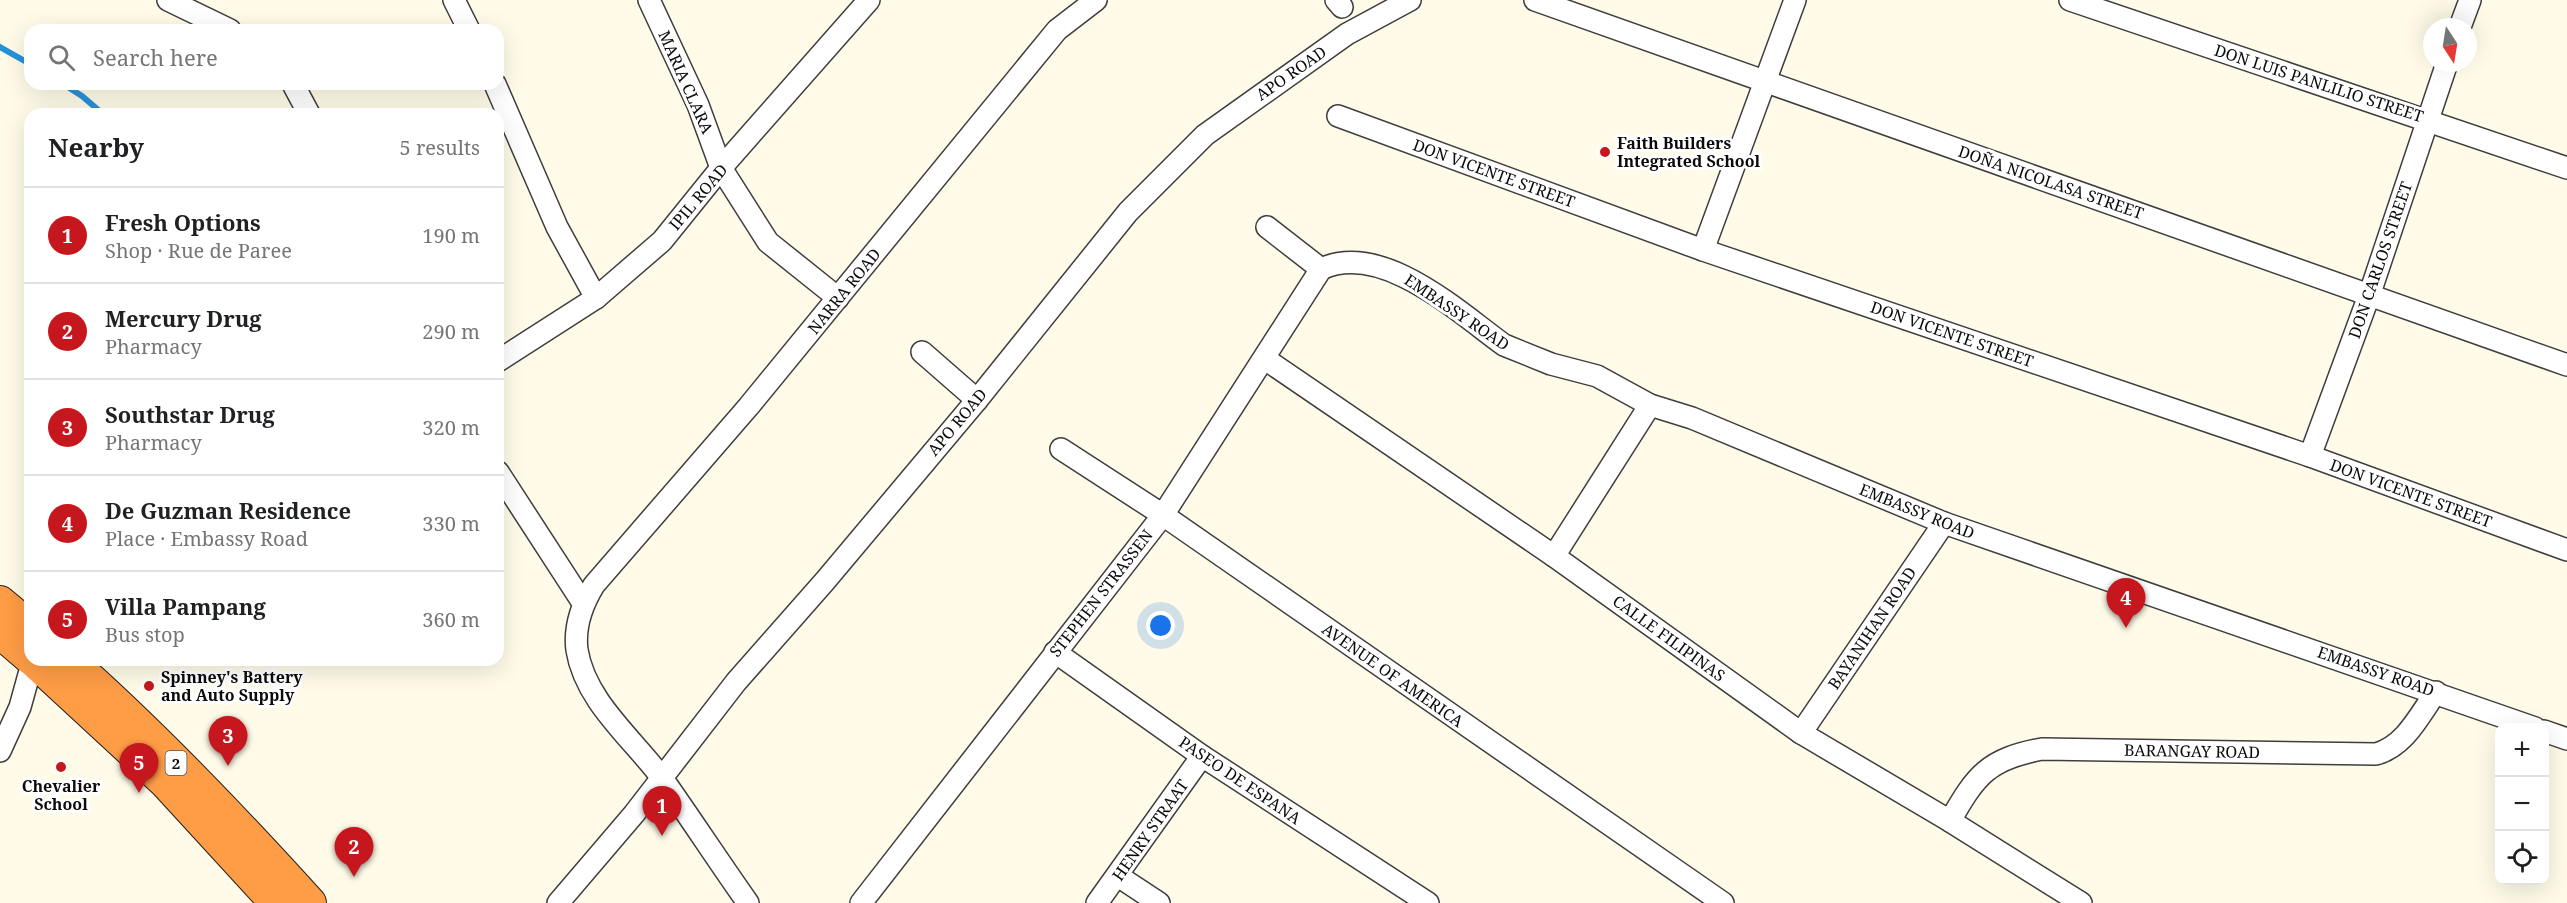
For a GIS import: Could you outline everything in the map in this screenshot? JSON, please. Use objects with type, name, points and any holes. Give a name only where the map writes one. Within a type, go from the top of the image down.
[{"type":"highway","points":[[0,602],[24,622]]},
{"type":"highway","name":"2","points":[[0,632],[24,653]]},
{"type":"highway","name":"2","points":[[38,666],[165,783],[276,903]]},
{"type":"highway","name":"2","points":[[75,666],[155,742],[310,903]]},
{"type":"street","points":[[168,0],[218,24]]},
{"type":"street","points":[[454,0],[466,24]]},
{"type":"street","name":"MARIA CLARA","points":[[649,0],[698,105],[722,168],[768,242],[838,298]]},
{"type":"street","name":"NARRA ROAD","points":[[589,594],[838,298],[1057,30],[1096,0]]},
{"type":"street","name":"APO ROAD","points":[[558,903],[662,778],[736,682],[825,581],[976,400],[1128,212],[1205,135],[1347,34],[1410,0]]},
{"type":"street","name":"DOÑA NICOLASA STREET","points":[[1535,0],[2370,293],[2567,365]]},
{"type":"street","points":[[1703,250],[1794,0]]},
{"type":"street","name":"DON LUIS PANLILIO STREET","points":[[2070,0],[2567,168]]},
{"type":"street","points":[[2463,18],[2470,0]]},
{"type":"street","name":"IPIL ROAD","points":[[504,357],[596,298],[662,241],[859,5]]},
{"type":"street","name":"DON CARLOS STREET","points":[[2310,456],[2370,293],[2444,72]]},
{"type":"street","points":[[295,90],[306,108]]},
{"type":"street","points":[[498,90],[556,227],[596,298]]},
{"type":"street","name":"DON VICENTE STREET","points":[[1338,116],[1703,250],[2310,456],[2567,550]]},
{"type":"street","points":[[1267,227],[1322,269]]},
{"type":"street","name":"EMBASSY ROAD","points":[[1322,269],[1346,261],[1394,271],[1413,279],[1504,345],[1551,364],[1597,376],[1650,405],[1692,418],[1944,523],[2521,723]]},
{"type":"street","name":"STEPHEN STRASSEN","points":[[861,903],[1162,515],[1322,269]]},
{"type":"street","points":[[922,352],[976,400]]},
{"type":"street","name":"CALLE FILIPINAS","points":[[1265,359],[1554,556],[1801,733],[1950,821],[2081,903]]},
{"type":"street","points":[[1554,556],[1650,405]]},
{"type":"street","name":"AVENUE OF AMERICA","points":[[1061,449],[1162,515],[1723,903]]},
{"type":"street","points":[[504,480],[589,594],[577,650],[586,680],[610,715],[662,778],[748,903]]},
{"type":"street","name":"BAYANIHAN ROAD","points":[[1801,733],[1944,523]]},
{"type":"street","name":"PASEO DE ESPANA","points":[[1055,652],[1202,756],[1428,903]]},
{"type":"street","points":[[0,750],[20,707],[30,666]]},
{"type":"street","name":"BARANGAY ROAD","points":[[1950,821],[1979,774],[1998,762],[2024,752],[2042,749],[2376,754],[2392,750],[2436,692]]},
{"type":"street","points":[[2549,733],[2567,739]]},
{"type":"street","name":"HENRY STRAAT","points":[[1097,903],[1202,756]]},
{"type":"street","points":[[1118,876],[1159,903]]},
{"type":"waterway","points":[[0,47],[24,61]]},
{"type":"waterway","points":[[72,90],[96,108]]},
{"type":"place","name":"Faith Builders Integrated School","points":[[1605,152]]},
{"type":"place","name":"De Guzman Residence","points":[[2126,628]]},
{"type":"place","name":"Spinney's Battery and Auto Supply","points":[[149,686]]},
{"type":"place","name":"Southstar Drug","points":[[228,766]]},
{"type":"place","name":"Chevalier School","points":[[61,767]]},
{"type":"place","name":"Villa Pampang","points":[[139,793]]},
{"type":"place","name":"Fresh Options","points":[[662,836]]},
{"type":"place","name":"Mercury Drug","points":[[354,877]]}]
